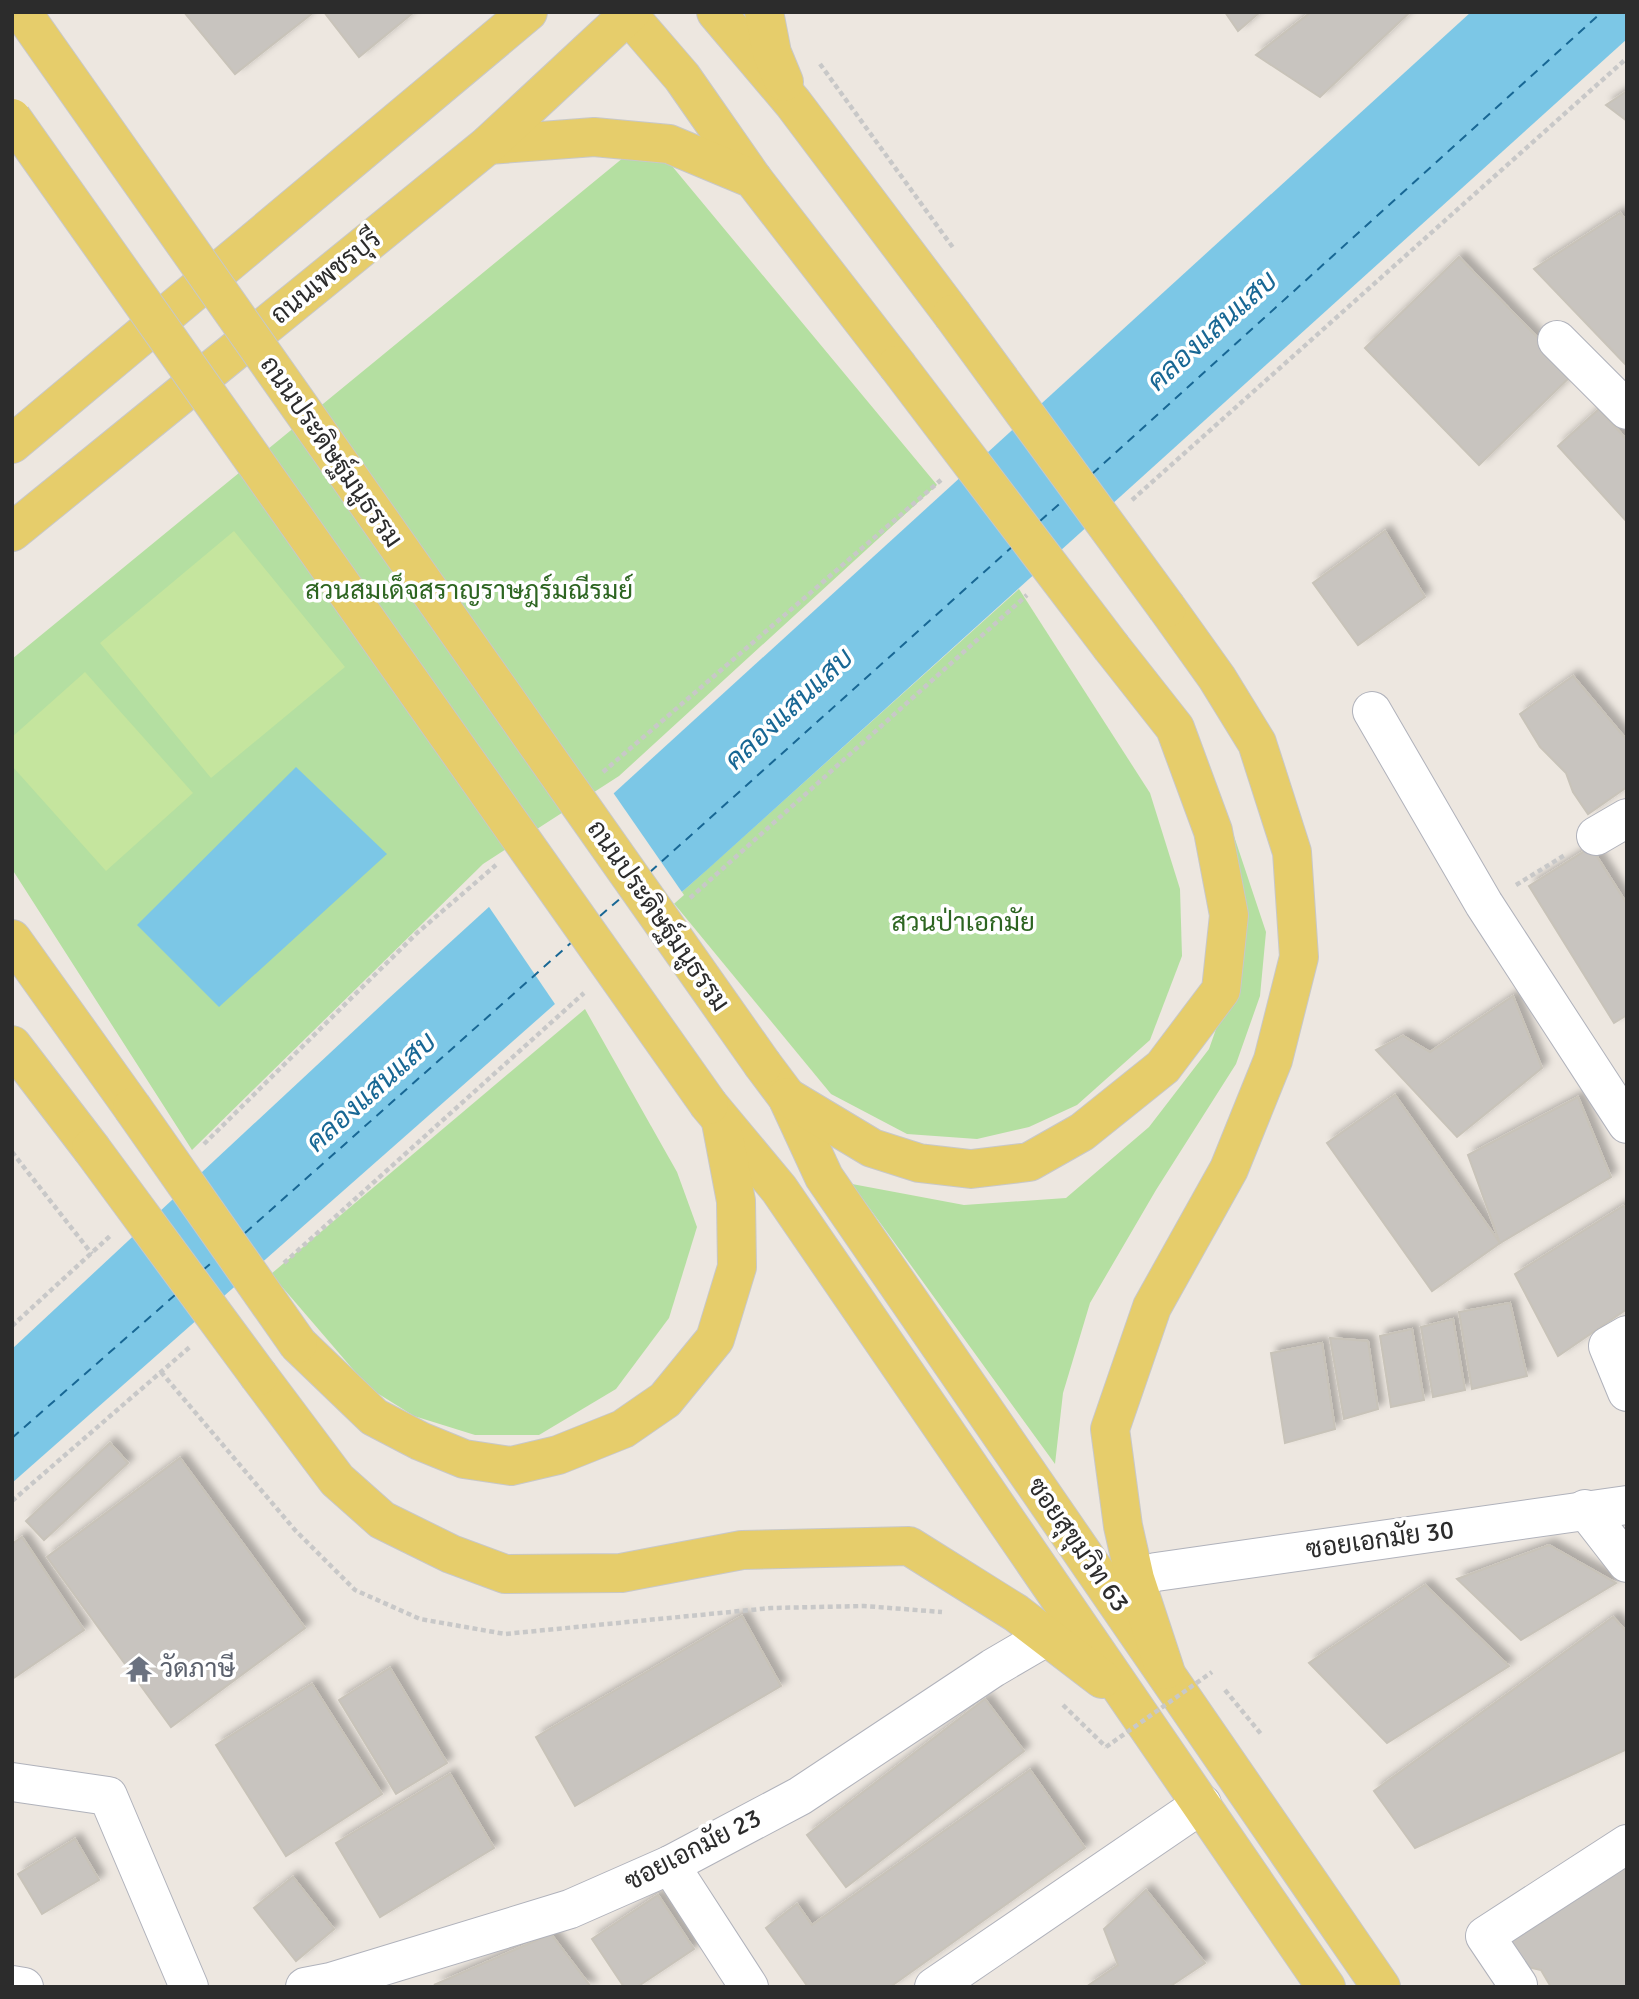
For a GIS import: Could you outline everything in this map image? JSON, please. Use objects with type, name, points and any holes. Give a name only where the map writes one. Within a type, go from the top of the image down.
[{"type":"main road","name":"ถนนประดิษฐ์มนูธรรม","points":[[22,12],[787,1097]]},
{"type":"main road","points":[[12,444],[528,12]]},
{"type":"main road","points":[[716,12],[793,103],[952,314],[1217,678],[1256,743],[1292,852],[1299,957],[1273,1060],[1228,1169],[1152,1307],[1110,1429],[1123,1526],[1135,1579],[1165,1670]]},
{"type":"main road","points":[[764,12],[772,53],[793,103]]},
{"type":"main road","points":[[629,13],[682,77],[754,179],[1175,729],[1213,831],[1229,915],[1221,990],[1163,1067],[1082,1132],[1029,1162],[971,1169],[919,1163],[873,1148],[787,1097]]},
{"type":"main road","name":"ถนนเพชรบุรี","points":[[12,532],[488,145],[629,13]]},
{"type":"main road","points":[[12,118],[715,1112],[736,1201],[737,1267],[715,1339],[665,1400],[623,1429],[558,1455],[512,1466],[464,1459],[420,1441],[374,1417],[298,1344],[12,939]]},
{"type":"main road","points":[[488,145],[594,136],[669,144],[754,179]]},
{"type":"main road","points":[[12,1045],[337,1480],[382,1520],[451,1554],[505,1574],[621,1573],[742,1550],[909,1546],[1016,1613],[1129,1699]]},
{"type":"main road","name":"ซอยสุขุมวิท 63","points":[[787,1097],[824,1177],[1381,1987]]},
{"type":"main road","name":"ซอยสุขุมวิท 63","points":[[715,1112],[779,1189],[1326,1987]]},
{"type":"street","points":[[1557,340],[1627,410]]},
{"type":"street","points":[[1372,712],[1484,904],[1627,1124]]},
{"type":"street","points":[[1627,1335],[1608,1346],[1627,1392]]},
{"type":"street","name":"ซอยเอกมัย 30","points":[[1135,1579],[1167,1570],[1627,1505]]},
{"type":"street","points":[[1585,1509],[1627,1563]]},
{"type":"street","name":"ซอยเอกมัย 23","points":[[306,1987],[331,1982],[570,1909],[670,1865],[800,1796],[993,1668],[1046,1637]]},
{"type":"street","points":[[12,1782],[108,1796],[190,1987]]},
{"type":"street","points":[[934,1987],[1202,1804]]},
{"type":"street","points":[[1522,1986],[1485,1936],[1627,1844]]},
{"type":"street","points":[[670,1865],[750,1987]]},
{"type":"street","points":[[12,1985],[24,1987]]},
{"type":"path","points":[[815,57],[962,260]]},
{"type":"path","points":[[1132,501],[1627,58]]},
{"type":"path","points":[[597,777],[946,476]]},
{"type":"path","points":[[686,901],[1028,594]]},
{"type":"path","points":[[1484,904],[1611,827]]},
{"type":"path","points":[[201,1147],[417,933],[502,859]]},
{"type":"path","points":[[282,1264],[593,985]]},
{"type":"path","points":[[12,1152],[92,1254]]},
{"type":"path","points":[[12,1326],[112,1234]]},
{"type":"path","points":[[12,1502],[194,1344]]},
{"type":"path","points":[[1063,1705],[1106,1747],[1212,1672],[1261,1734]]},
{"type":"green space","name":"สวนสมเด็จสราญราษฎร์มณีรมย์","points":[[629,153],[667,160],[937,485],[619,776],[483,864],[192,1150],[12,869],[12,659]]},
{"type":"green space","points":[[234,531],[345,667],[211,778],[100,643]]},
{"type":"green space","name":"สวนป่าเอกมัย","points":[[1019,589],[1150,793],[1180,889],[1182,956],[1150,1040],[1077,1105],[1029,1127],[977,1139],[907,1134],[831,1094],[672,901]]},
{"type":"green space","points":[[85,672],[193,793],[106,871],[12,766],[12,737]]},
{"type":"green space","points":[[1231,827],[1266,932],[1260,996],[1236,1064],[1156,1190],[1090,1303],[1063,1393],[1055,1464],[852,1184],[964,1205],[1066,1198],[1149,1127],[1209,1049],[1245,947]]},
{"type":"green space","points":[[585,1009],[677,1172],[697,1227],[669,1318],[616,1389],[539,1435],[475,1435],[414,1416],[369,1388],[271,1274]]},
{"type":"water","name":"คลองแสนแสบ","points":[[1471,12],[1627,12],[1627,39],[708,869],[12,1483],[12,1349],[388,999]]},
{"type":"water","points":[[296,767],[387,854],[219,1007],[137,925]]},
{"type":"pier","points":[[612,791],[684,895],[557,1007],[487,904]]},
{"type":"building","points":[[184,12],[314,12],[235,74]]},
{"type":"building","points":[[324,12],[414,12],[359,57]]},
{"type":"building","points":[[1225,12],[1260,12],[1238,31]]},
{"type":"building","points":[[1311,12],[1410,12],[1320,97],[1256,55]]},
{"type":"building","points":[[1627,91],[1627,121],[1606,105]]},
{"type":"building","points":[[1620,213],[1627,221],[1627,366],[1534,269]]},
{"type":"building","points":[[1459,257],[1573,374],[1479,465],[1365,348]]},
{"type":"building","points":[[1599,409],[1627,440],[1627,522],[1558,446]]},
{"type":"building","points":[[1385,531],[1425,597],[1358,645],[1313,583]]},
{"type":"building","points":[[1573,676],[1627,740],[1627,787],[1588,814],[1573,792],[1566,773],[1540,747],[1520,714]]},
{"type":"building","points":[[1591,847],[1627,904],[1627,1015],[1614,1023],[1529,886]]},
{"type":"building","points":[[1513,996],[1542,1068],[1457,1137],[1376,1050],[1403,1036],[1430,1052]]},
{"type":"building","points":[[1395,1095],[1500,1243],[1432,1291],[1327,1143]]},
{"type":"building","points":[[1578,1097],[1611,1177],[1500,1243],[1468,1155]]},
{"type":"building","points":[[1623,1206],[1627,1209],[1627,1309],[1558,1356],[1515,1274]]},
{"type":"building","points":[[1510,1303],[1527,1376],[1472,1389],[1459,1312]]},
{"type":"building","points":[[1453,1319],[1465,1390],[1433,1397],[1421,1327]]},
{"type":"building","points":[[1412,1329],[1424,1400],[1391,1407],[1380,1336]]},
{"type":"building","points":[[1330,1338],[1368,1341],[1378,1409],[1344,1419]]},
{"type":"building","points":[[1322,1343],[1335,1429],[1285,1443],[1271,1353]]},
{"type":"building","points":[[110,1443],[128,1463],[44,1540],[26,1521]]},
{"type":"building","points":[[180,1458],[305,1628],[171,1727],[47,1557]]},
{"type":"building","points":[[22,1537],[84,1630],[12,1679],[12,1544]]},
{"type":"building","points":[[1549,1545],[1616,1583],[1521,1640],[1457,1579]]},
{"type":"building","points":[[1425,1585],[1509,1666],[1387,1743],[1309,1663]]},
{"type":"building","points":[[742,1616],[781,1686],[575,1806],[536,1737]]},
{"type":"building","points":[[1613,1617],[1627,1632],[1627,1749],[1415,1848],[1374,1791]]},
{"type":"building","points":[[390,1668],[447,1763],[396,1794],[339,1700]]},
{"type":"building","points":[[312,1684],[382,1794],[286,1856],[216,1745]]},
{"type":"building","points":[[985,1699],[1024,1751],[846,1887],[807,1835]]},
{"type":"building","points":[[1030,1770],[1085,1848],[890,1987],[808,1987],[766,1928],[797,1904],[812,1925]]},
{"type":"building","points":[[450,1774],[494,1848],[380,1917],[336,1843]]},
{"type":"building","points":[[75,1839],[99,1880],[42,1914],[18,1874]]},
{"type":"building","points":[[1627,1853],[1627,1987],[1551,1987],[1541,1970],[1519,1965],[1497,1938]]},
{"type":"building","points":[[293,1877],[334,1929],[296,1961],[254,1908]]},
{"type":"building","points":[[1146,1890],[1205,1963],[1169,1987],[1086,1987],[1118,1965],[1104,1929]]},
{"type":"building","points":[[658,1895],[694,1949],[637,1987],[624,1987],[592,1939]]},
{"type":"building","points":[[551,1934],[591,1987],[434,1985]]},
{"type":"ferry route","points":[[1092,474],[1602,12]]},
{"type":"ferry route","points":[[1040,521],[1065,499]]},
{"type":"ferry route","points":[[650,872],[1013,546]]},
{"type":"ferry route","points":[[600,916],[622,897]]},
{"type":"ferry route","points":[[245,1233],[573,941]]},
{"type":"ferry route","points":[[203,1270],[217,1258]]},
{"type":"ferry route","points":[[12,1438],[175,1295]]},
{"type":"place","name":"วัดภาษี","points":[[139,1669]]}]
